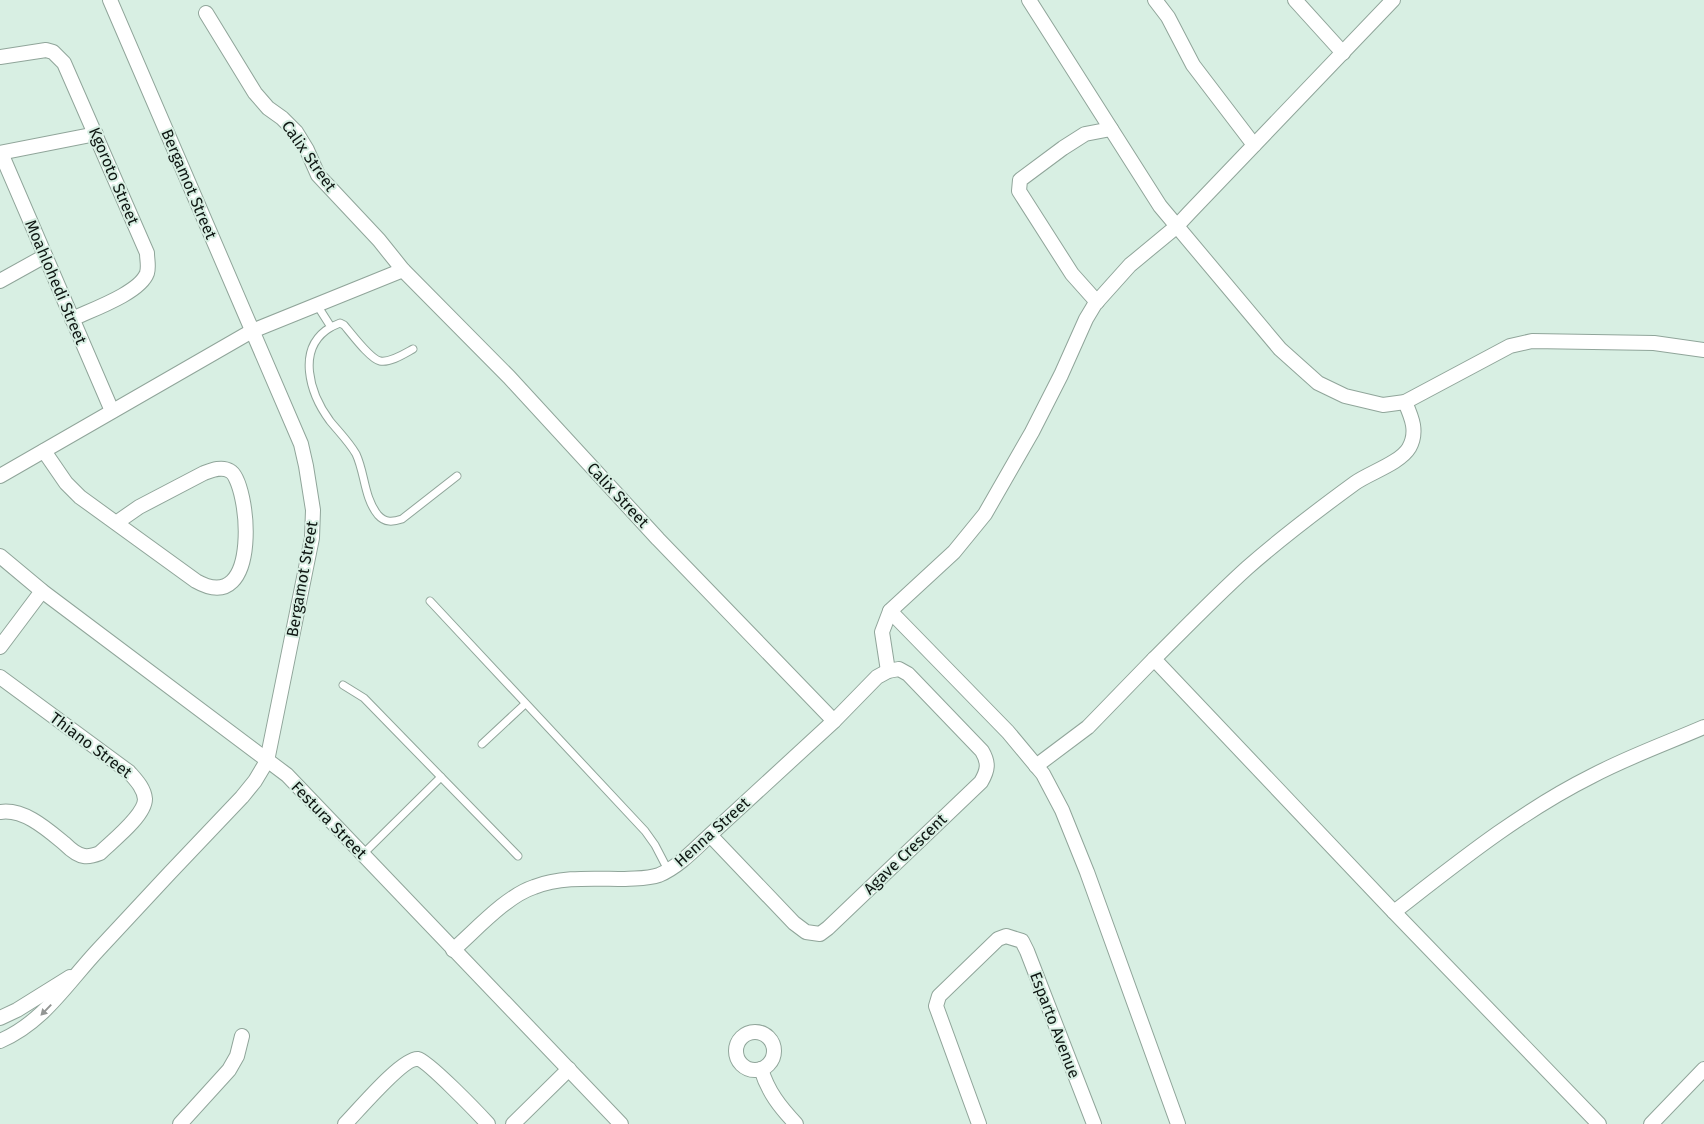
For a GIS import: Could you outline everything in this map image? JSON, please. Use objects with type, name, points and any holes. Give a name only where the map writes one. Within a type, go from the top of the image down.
[{"type":"street","name":"Bergamot Street","points":[[0,1041],[44,1012],[77,972],[242,797],[267,761],[312,538],[313,510],[306,466],[300,444],[110,0]]},
{"type":"street","points":[[1029,0],[1160,206],[1280,349],[1318,383],[1345,396],[1383,406],[1406,402],[1510,346],[1532,341],[1654,343],[1704,350]]},
{"type":"street","points":[[1155,0],[1168,17],[1193,65],[1254,145]]},
{"type":"street","points":[[1295,0],[1343,53]]},
{"type":"street","points":[[888,671],[882,632],[890,611],[954,552],[985,514],[1032,432],[1061,375],[1086,319],[1097,302],[1130,266],[1176,226],[1393,0]]},
{"type":"street","name":"Calix Street","points":[[206,13],[255,93],[268,108],[282,118],[296,132],[307,150],[318,175],[379,240],[403,270],[509,377],[658,539],[834,720]]},
{"type":"street","name":"Kgoroto Street","points":[[0,57],[46,50],[59,56],[96,134],[146,253],[147,274],[133,290],[72,319]]},
{"type":"street","points":[[1097,302],[1072,274],[1019,191],[1020,180],[1063,148],[1085,134],[1111,129]]},
{"type":"street","points":[[0,153],[96,134]]},
{"type":"street","name":"Moahlohedi Street","points":[[0,153],[112,411]]},
{"type":"street","points":[[0,281],[45,256]]},
{"type":"street","points":[[0,476],[252,331],[403,270]]},
{"type":"street","points":[[1036,766],[1088,727],[1154,658],[1246,569],[1360,479],[1399,458],[1408,450],[1414,437],[1414,423],[1406,402]]},
{"type":"street","points":[[44,450],[72,490],[116,523],[205,586],[218,589],[227,587],[241,569],[245,533],[243,506],[240,487],[231,471],[215,469],[204,473],[139,506],[116,523]]},
{"type":"street","name":"Festura Street","points":[[0,556],[42,591],[287,776],[621,1124]]},
{"type":"street","points":[[0,648],[42,591]]},
{"type":"street","points":[[890,611],[1008,732],[1043,774],[1062,810],[1087,872],[1178,1124]]},
{"type":"street","points":[[1154,658],[1394,912],[1599,1124]]},
{"type":"street","name":"Agave Crescent","points":[[710,836],[806,932],[820,934],[828,928],[981,782],[988,767],[987,759],[982,751],[908,674],[898,670],[888,671]]},
{"type":"street","name":"Henna Street","points":[[453,950],[504,905],[532,887],[546,882],[649,878],[668,870],[710,836],[877,677],[888,671]]},
{"type":"street","name":"Thiano Street","points":[[0,677],[129,772],[143,790],[145,801],[140,814],[100,853],[91,856],[82,856],[31,819],[7,811],[0,812]]},
{"type":"street","points":[[1394,912],[1466,856],[1555,797],[1593,775],[1704,727]]},
{"type":"street","name":"Esparto Avenue","points":[[979,1124],[936,1002],[939,996],[998,938],[1006,936],[1022,941],[1027,951],[1094,1124]]},
{"type":"street","name":"Bergamot Street","points":[[0,1018],[17,1010],[77,972]]},
{"type":"street","points":[[180,1124],[229,1070],[237,1056],[242,1036]]},
{"type":"street","points":[[345,1124],[395,1072],[405,1063],[414,1059],[419,1059],[430,1066],[488,1124]]},
{"type":"street","points":[[513,1124],[569,1069]]},
{"type":"street","points":[[761,1069],[766,1085],[774,1099],[796,1124]]},
{"type":"street","points":[[1651,1124],[1704,1069]]},
{"type":"lane","points":[[317,305],[331,327]]},
{"type":"lane","points":[[413,349],[390,360],[380,361],[372,357],[344,325],[340,323],[331,327],[316,341],[310,350],[308,362],[311,382],[329,420],[356,455],[371,504],[378,515],[384,520],[394,522],[402,519],[457,476]]},
{"type":"lane","points":[[430,601],[645,831],[655,844],[668,870]]},
{"type":"lane","points":[[343,685],[364,698],[518,856]]},
{"type":"lane","points":[[482,744],[526,704]]},
{"type":"lane","points":[[362,855],[441,777]]}]
